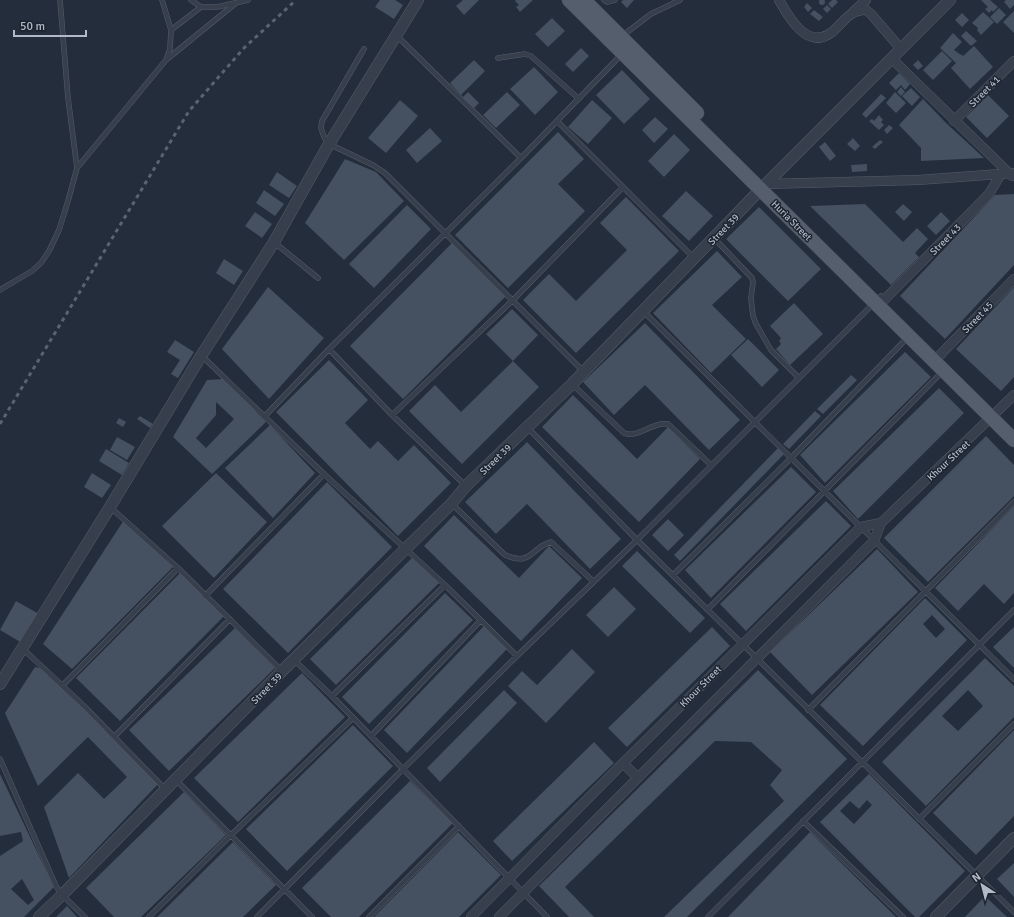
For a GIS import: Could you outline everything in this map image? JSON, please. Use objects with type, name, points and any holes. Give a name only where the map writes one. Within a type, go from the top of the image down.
[{"type":"main road","name":"Huria Street","points":[[569,0],[764,187],[836,250],[880,299],[909,336],[944,370],[995,415],[1014,427]]},
{"type":"main road","name":"Huria Street","points":[[584,0],[676,91],[764,187]]},
{"type":"main road","name":"Huria Street","points":[[880,299],[940,355],[995,415],[1014,440]]},
{"type":"street","points":[[0,684],[201,356],[274,242],[329,144],[418,0]]},
{"type":"street","points":[[779,0],[794,23],[807,36],[814,38],[822,38],[832,33],[866,0]]},
{"type":"street","name":"Street 39","points":[[39,917],[282,671],[451,504],[466,486],[584,372],[694,258],[950,0]]},
{"type":"street","points":[[852,13],[865,10],[871,14],[901,50]]},
{"type":"street","points":[[891,58],[1010,175]]},
{"type":"street","name":"Street 41","points":[[954,121],[1014,61]]},
{"type":"street","points":[[764,187],[1010,175]]},
{"type":"street","name":"Street 43","points":[[880,299],[1010,175]]},
{"type":"street","name":"Street 45","points":[[940,355],[1014,279]]},
{"type":"street","name":"Khour Street","points":[[523,893],[874,541],[880,523],[1014,396]]},
{"type":"street","points":[[861,527],[880,523]]},
{"type":"street","name":"Khour Street","points":[[471,917],[623,763],[861,527]]},
{"type":"street","points":[[623,763],[638,778]]},
{"type":"street","points":[[936,917],[1014,838]]},
{"type":"street","points":[[499,917],[523,893]]},
{"type":"lane","points":[[0,290],[32,271],[41,263],[61,222],[76,168],[68,98],[60,0]]},
{"type":"lane","points":[[162,0],[172,30],[170,49],[166,60]]},
{"type":"lane","points":[[191,0],[201,7],[217,7],[248,0]]},
{"type":"lane","points":[[604,0],[607,2],[615,0]]},
{"type":"lane","points":[[620,37],[651,14],[680,0]]},
{"type":"lane","points":[[76,168],[166,60],[236,3]]},
{"type":"lane","points":[[172,30],[201,7]]},
{"type":"lane","points":[[397,36],[521,158]]},
{"type":"lane","points":[[364,49],[322,121],[321,128],[324,137],[329,144],[386,173],[584,372]]},
{"type":"lane","points":[[264,417],[329,349],[447,233],[623,53]]},
{"type":"lane","points":[[498,58],[525,54],[531,56],[579,99]]},
{"type":"lane","points":[[557,121],[694,258]]},
{"type":"lane","points":[[392,416],[513,300],[623,187]]},
{"type":"lane","points":[[714,238],[752,278],[751,298],[753,316],[756,324],[770,350],[799,378]]},
{"type":"lane","points":[[274,242],[318,278]]},
{"type":"lane","points":[[257,917],[403,768],[516,656],[637,540],[711,464],[880,299]]},
{"type":"lane","points":[[642,311],[1014,679]]},
{"type":"lane","points":[[673,575],[791,458],[909,336]]},
{"type":"lane","points":[[329,349],[392,416],[466,486]]},
{"type":"lane","points":[[201,356],[324,474],[445,585],[516,656]]},
{"type":"lane","points":[[708,609],[944,370]]},
{"type":"lane","points":[[572,384],[624,433],[630,435],[658,424],[668,424],[711,464]]},
{"type":"lane","points":[[527,428],[808,710],[1014,912]]},
{"type":"lane","points":[[205,596],[324,474]]},
{"type":"lane","points":[[808,710],[1014,502]]},
{"type":"lane","points":[[451,504],[505,555],[513,559],[526,559],[540,547],[551,542],[593,581]]},
{"type":"lane","points":[[110,506],[178,568],[282,671]]},
{"type":"lane","points":[[62,686],[178,568]]},
{"type":"lane","points":[[332,696],[445,585]]},
{"type":"lane","points":[[708,917],[1014,610]]},
{"type":"lane","points":[[114,737],[230,619]]},
{"type":"lane","points":[[371,736],[480,620]]},
{"type":"lane","points":[[22,648],[84,706],[166,790]]},
{"type":"lane","points":[[294,660],[403,768],[547,917]]},
{"type":"lane","points":[[149,917],[231,835],[353,718]]},
{"type":"lane","points":[[919,819],[1014,724]]},
{"type":"lane","points":[[0,759],[56,886],[62,895],[85,917]]},
{"type":"lane","points":[[176,780],[312,917]]},
{"type":"lane","points":[[804,821],[903,917]]},
{"type":"lane","points":[[369,917],[458,826]]},
{"type":"building","points":[[822,-1],[825,2],[822,5],[819,2]]},
{"type":"building","points":[[380,0],[395,0],[403,5],[394,19],[375,7]]},
{"type":"building","points":[[463,0],[479,0],[464,15],[456,6]]},
{"type":"building","points":[[533,0],[520,12],[516,7],[519,5],[515,1]]},
{"type":"building","points":[[623,0],[634,0],[627,8],[621,2]]},
{"type":"building","points":[[832,0],[836,0],[838,2],[832,8],[828,4]]},
{"type":"building","points":[[981,0],[990,0],[998,7],[993,12],[992,10],[989,13],[985,9],[988,7]]},
{"type":"building","points":[[1006,0],[1014,0],[1014,5],[1010,9],[1004,2]]},
{"type":"building","points":[[807,3],[812,8],[808,12],[804,7]]},
{"type":"building","points":[[827,5],[831,9],[827,13],[823,9]]},
{"type":"building","points":[[999,8],[1006,15],[997,24],[990,17]]},
{"type":"building","points":[[814,10],[823,17],[819,21],[810,14]]},
{"type":"building","points":[[1014,11],[1014,33],[1003,22]]},
{"type":"building","points":[[983,12],[994,22],[981,35],[977,30],[978,28],[972,23]]},
{"type":"building","points":[[962,13],[969,20],[962,27],[955,20]]},
{"type":"building","points":[[552,18],[565,31],[548,47],[535,34]]},
{"type":"building","points":[[966,31],[977,41],[971,46],[961,36]]},
{"type":"building","points":[[953,33],[962,42],[954,50],[963,56],[974,46],[993,67],[970,89],[951,68],[956,63],[940,48]]},
{"type":"building","points":[[581,48],[589,56],[573,72],[565,64]]},
{"type":"building","points":[[942,51],[952,61],[933,80],[923,70]]},
{"type":"building","points":[[474,60],[485,71],[461,95],[450,83]]},
{"type":"building","points":[[918,60],[923,66],[918,70],[913,65]]},
{"type":"building","points":[[534,67],[558,92],[535,115],[510,89]]},
{"type":"building","points":[[622,70],[650,99],[624,124],[596,95]]},
{"type":"building","points":[[899,73],[910,84],[905,90],[901,85],[896,90],[889,83]]},
{"type":"building","points":[[901,87],[905,92],[901,96],[897,92]]},
{"type":"building","points":[[911,88],[920,97],[912,106],[902,96]]},
{"type":"building","points":[[468,92],[479,103],[473,109],[462,98]]},
{"type":"building","points":[[507,92],[520,105],[496,128],[483,115]]},
{"type":"building","points":[[895,92],[906,103],[896,113],[886,103]]},
{"type":"building","points":[[881,94],[886,98],[866,118],[862,114]]},
{"type":"building","points":[[988,95],[1009,116],[987,138],[966,117]]},
{"type":"building","points":[[923,99],[946,123],[984,158],[921,161],[921,148],[899,125]]},
{"type":"building","points":[[400,100],[418,116],[386,153],[368,138]]},
{"type":"building","points":[[592,100],[612,118],[588,144],[568,127]]},
{"type":"building","points":[[879,115],[883,120],[881,122],[884,125],[879,130],[869,121],[872,119],[874,121]]},
{"type":"building","points":[[655,117],[668,129],[654,143],[642,130]]},
{"type":"building","points":[[889,125],[893,128],[887,134],[884,130]]},
{"type":"building","points":[[430,128],[442,141],[417,163],[406,150]]},
{"type":"building","points":[[558,132],[584,159],[558,184],[585,211],[508,288],[455,235]]},
{"type":"building","points":[[674,134],[690,150],[664,177],[648,161]]},
{"type":"building","points":[[853,138],[860,146],[855,151],[847,144]]},
{"type":"building","points":[[880,140],[883,142],[875,149],[872,147]]},
{"type":"building","points":[[825,142],[836,156],[830,161],[819,147]]},
{"type":"building","points":[[345,159],[376,172],[404,201],[344,260],[305,223]]},
{"type":"building","points":[[867,164],[867,171],[852,172],[851,165]]},
{"type":"building","points":[[277,172],[297,186],[289,198],[269,185]]},
{"type":"building","points":[[264,190],[284,204],[275,216],[256,203]]},
{"type":"building","points":[[686,191],[713,216],[689,241],[662,216]]},
{"type":"building","points":[[1014,194],[1014,265],[945,339],[900,296],[995,195]]},
{"type":"building","points":[[626,197],[679,251],[576,353],[523,300],[549,274],[576,301],[627,250],[600,223]]},
{"type":"building","points":[[865,204],[903,242],[917,228],[928,239],[915,253],[919,257],[891,285],[810,206]]},
{"type":"building","points":[[903,204],[912,212],[904,221],[895,212]]},
{"type":"building","points":[[407,205],[431,229],[374,288],[349,264]]},
{"type":"building","points":[[759,207],[821,269],[788,301],[726,239]]},
{"type":"building","points":[[255,212],[272,224],[262,238],[245,226]]},
{"type":"building","points":[[941,212],[950,221],[936,235],[927,226]]},
{"type":"building","points":[[452,243],[506,296],[403,399],[350,346]]},
{"type":"building","points":[[717,251],[742,277],[712,305],[746,339],[711,373],[653,313]]},
{"type":"building","points":[[224,259],[243,271],[234,285],[216,273]]},
{"type":"building","points":[[268,287],[324,338],[269,399],[222,349]]},
{"type":"building","points":[[1014,287],[1014,377],[1001,391],[956,349]]},
{"type":"building","points":[[794,303],[823,334],[790,365],[776,349],[781,344],[779,341],[781,338],[770,326]]},
{"type":"building","points":[[512,309],[538,335],[513,361],[486,334]]},
{"type":"building","points":[[645,323],[740,420],[709,450],[645,385],[614,415],[583,382]]},
{"type":"building","points":[[748,339],[779,370],[762,387],[731,355]]},
{"type":"building","points":[[175,340],[194,352],[178,378],[171,374],[180,360],[167,352]]},
{"type":"building","points":[[905,352],[931,377],[825,483],[800,455]]},
{"type":"building","points":[[329,360],[368,400],[345,423],[370,449],[378,441],[398,461],[414,445],[451,483],[398,536],[276,412]]},
{"type":"building","points":[[513,361],[539,387],[462,464],[409,411],[435,385],[461,412]]},
{"type":"building","points":[[851,375],[857,380],[823,414],[817,409]]},
{"type":"building","points":[[224,379],[266,422],[212,474],[173,437],[207,380]],"holes":[[[216,402],[234,419],[206,448],[196,438],[216,415]]]},
{"type":"building","points":[[939,388],[964,413],[858,519],[833,491]]},
{"type":"building","points":[[573,395],[637,459],[668,427],[700,459],[639,522],[542,427]]},
{"type":"building","points":[[815,411],[821,416],[789,449],[783,444]]},
{"type":"building","points":[[140,416],[153,424],[150,428],[137,419]]},
{"type":"building","points":[[119,418],[126,422],[123,427],[116,423]]},
{"type":"building","points":[[270,425],[315,473],[273,518],[225,468]]},
{"type":"building","points":[[986,436],[1014,465],[1014,496],[928,582],[884,538]]},
{"type":"building","points":[[117,437],[135,447],[127,460],[110,450]]},
{"type":"building","points":[[527,442],[621,539],[590,569],[527,504],[496,534],[465,502]]},
{"type":"building","points":[[778,448],[784,454],[680,561],[674,555]]},
{"type":"building","points":[[106,449],[129,463],[122,475],[99,461]]},
{"type":"building","points":[[791,467],[816,492],[711,598],[685,570]]},
{"type":"building","points":[[92,473],[111,485],[102,498],[84,487]]},
{"type":"building","points":[[216,473],[267,522],[214,578],[162,526]]},
{"type":"building","points":[[327,482],[392,547],[288,653],[223,589]]},
{"type":"building","points":[[826,501],[851,526],[746,631],[720,604]]},
{"type":"building","points":[[1014,506],[1014,593],[1004,604],[984,584],[958,611],[935,588]]},
{"type":"building","points":[[454,515],[519,578],[549,546],[582,578],[521,641],[424,546]]},
{"type":"building","points":[[668,519],[684,535],[668,551],[652,535]]},
{"type":"building","points":[[124,520],[174,566],[72,669],[43,644]]},
{"type":"building","points":[[877,549],[918,592],[812,695],[770,652]]},
{"type":"building","points":[[637,551],[705,618],[690,633],[622,566]]},
{"type":"building","points":[[414,556],[440,582],[336,685],[310,659]]},
{"type":"building","points":[[180,573],[224,616],[120,721],[76,678]]},
{"type":"building","points":[[614,587],[636,609],[608,637],[586,615]]},
{"type":"building","points":[[445,593],[473,620],[369,724],[342,697]]},
{"type":"building","points":[[925,598],[967,640],[863,746],[820,705]],"holes":[[[932,615],[945,629],[936,638],[923,624]]]},
{"type":"building","points":[[16,601],[39,614],[22,643],[0,630]]},
{"type":"building","points":[[484,626],[507,649],[407,753],[384,730]]},
{"type":"building","points":[[712,627],[730,646],[627,747],[608,728]]},
{"type":"building","points":[[1014,627],[1014,668],[993,647]]},
{"type":"building","points":[[235,628],[275,668],[169,771],[129,730]]},
{"type":"building","points":[[572,649],[595,672],[546,723],[508,686],[522,671],[537,685]]},
{"type":"building","points":[[985,658],[1014,686],[1014,717],[926,806],[882,762]],"holes":[[[968,690],[983,706],[958,731],[942,716]]]},
{"type":"building","points":[[35,667],[44,669],[159,783],[69,878],[44,807],[78,773],[104,799],[127,777],[88,737],[38,786],[5,713]]},
{"type":"building","points":[[758,670],[847,759],[687,917],[664,917],[784,801],[770,785],[782,770],[751,742],[715,741],[565,887],[594,917],[569,917],[539,886]]},
{"type":"building","points":[[302,673],[345,717],[238,822],[194,778]]},
{"type":"building","points":[[504,690],[517,703],[440,782],[427,768]]},
{"type":"building","points":[[353,725],[393,766],[287,871],[246,829]]},
{"type":"building","points":[[1014,730],[1014,816],[976,855],[933,813]]},
{"type":"building","points":[[594,742],[614,763],[512,861],[493,841]]},
{"type":"building","points":[[0,774],[54,887],[24,917],[0,917],[0,856],[23,841],[21,832],[0,836]],"holes":[[[22,879],[34,900],[28,905],[11,889]]]},
{"type":"building","points":[[869,774],[965,871],[919,917],[915,917],[820,822]],"holes":[[[867,800],[872,805],[854,824],[840,811],[850,801],[859,809]]]},
{"type":"building","points":[[410,781],[453,823],[359,917],[331,917],[302,888]]},
{"type":"building","points":[[184,792],[226,835],[141,917],[114,917],[86,888]]},
{"type":"building","points":[[458,832],[501,875],[459,917],[374,917]]},
{"type":"building","points":[[810,832],[896,917],[728,917]]},
{"type":"building","points":[[233,842],[276,885],[243,917],[157,917]]},
{"type":"building","points":[[1014,863],[1014,897],[997,879]]},
{"type":"building","points":[[985,896],[1007,917],[965,917]]},
{"type":"building","points":[[67,906],[77,917],[56,917]]},
{"type":"railway","points":[[0,424],[189,111],[244,48],[296,0]]}]
